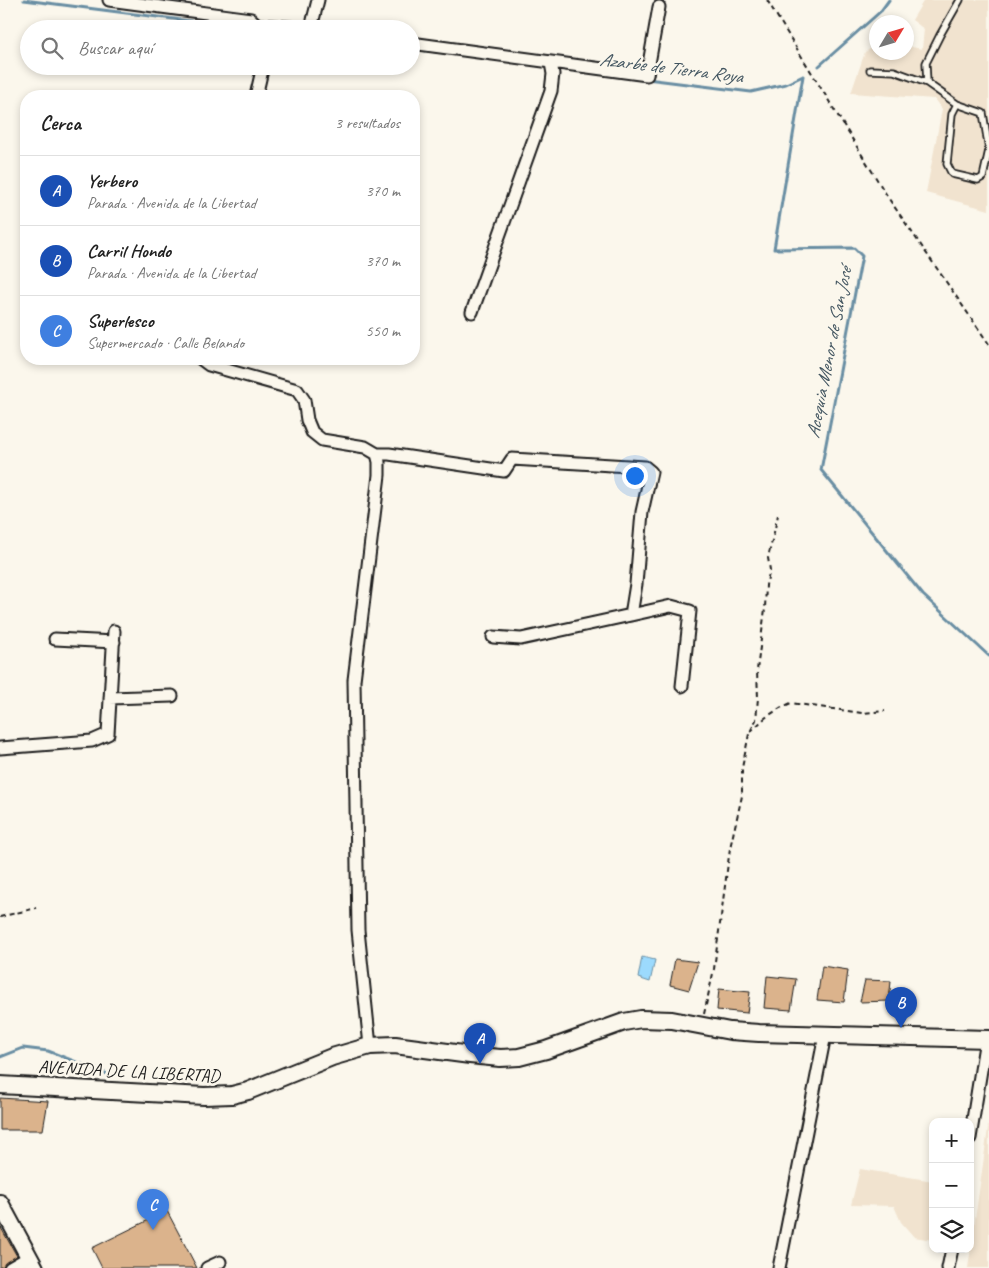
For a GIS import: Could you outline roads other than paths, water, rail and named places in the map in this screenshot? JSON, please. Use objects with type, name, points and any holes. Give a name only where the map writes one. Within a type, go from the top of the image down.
[{"type":"main road","name":"AVENIDA DE LA LIBERTAD","points":[[0,1085],[204,1096],[232,1095],[267,1084],[332,1057],[370,1046],[396,1045],[470,1055],[511,1058],[540,1052],[633,1020],[659,1019],[740,1032],[825,1036],[988,1039]]},
{"type":"main road","points":[[0,1203],[32,1263]]},
{"type":"street","points":[[109,0],[253,20]]},
{"type":"street","points":[[314,20],[318,0]]},
{"type":"street","points":[[420,44],[647,75],[659,7]]},
{"type":"street","points":[[472,312],[552,91],[553,74],[550,63]]},
{"type":"street","points":[[257,90],[261,75]]},
{"type":"street","points":[[209,365],[297,390],[304,400],[307,420],[312,432],[322,440],[365,448],[377,454],[389,454],[504,471],[512,459],[645,466],[651,472],[642,512],[636,584],[631,615]]},
{"type":"street","points":[[370,1046],[358,930],[354,680],[379,475],[380,462],[377,454]]},
{"type":"street","points":[[493,636],[521,639],[671,606],[690,611],[682,686]]},
{"type":"street","points":[[0,748],[92,741],[108,734],[114,637],[55,639]]},
{"type":"street","points":[[110,698],[172,696]]},
{"type":"street","points":[[779,1268],[825,1036]]},
{"type":"street","points":[[974,1118],[988,1039]]},
{"type":"street","points":[[948,1268],[951,1253]]},
{"type":"street","points":[[208,1268],[220,1262]]},
{"type":"street","points":[[10,1268],[32,1263]]},
{"type":"lane","points":[[927,83],[926,63],[960,0]]},
{"type":"lane","points":[[870,70],[894,71],[927,83],[957,104],[983,113],[989,150],[983,178],[978,180],[952,174],[947,164],[952,114],[957,104]]},
{"type":"water","points":[[642,957],[655,960],[650,982],[638,978]]},
{"type":"waterway","name":"Azarbe de Tierra Roya","points":[[24,0],[181,20]]},
{"type":"waterway","name":"Azarbe de Tierra Roya","points":[[819,66],[881,11],[889,0]]},
{"type":"waterway","name":"Azarbe de Tierra Roya","points":[[420,50],[445,53]]},
{"type":"waterway","name":"Acequia Menor de San José","points":[[803,76],[774,249],[854,248],[862,256],[821,470],[923,595],[989,656]]},
{"type":"waterway","name":"Azarbe de Tierra Roya","points":[[647,79],[751,92],[786,84],[803,76]]},
{"type":"waterway","points":[[0,1057],[23,1048],[48,1051],[107,1074]]},
{"type":"place","name":"Carril Hondo","points":[[901,1028]]},
{"type":"place","name":"Yerbero","points":[[480,1064]]},
{"type":"place","name":"Superlesco","points":[[153,1230]]}]
